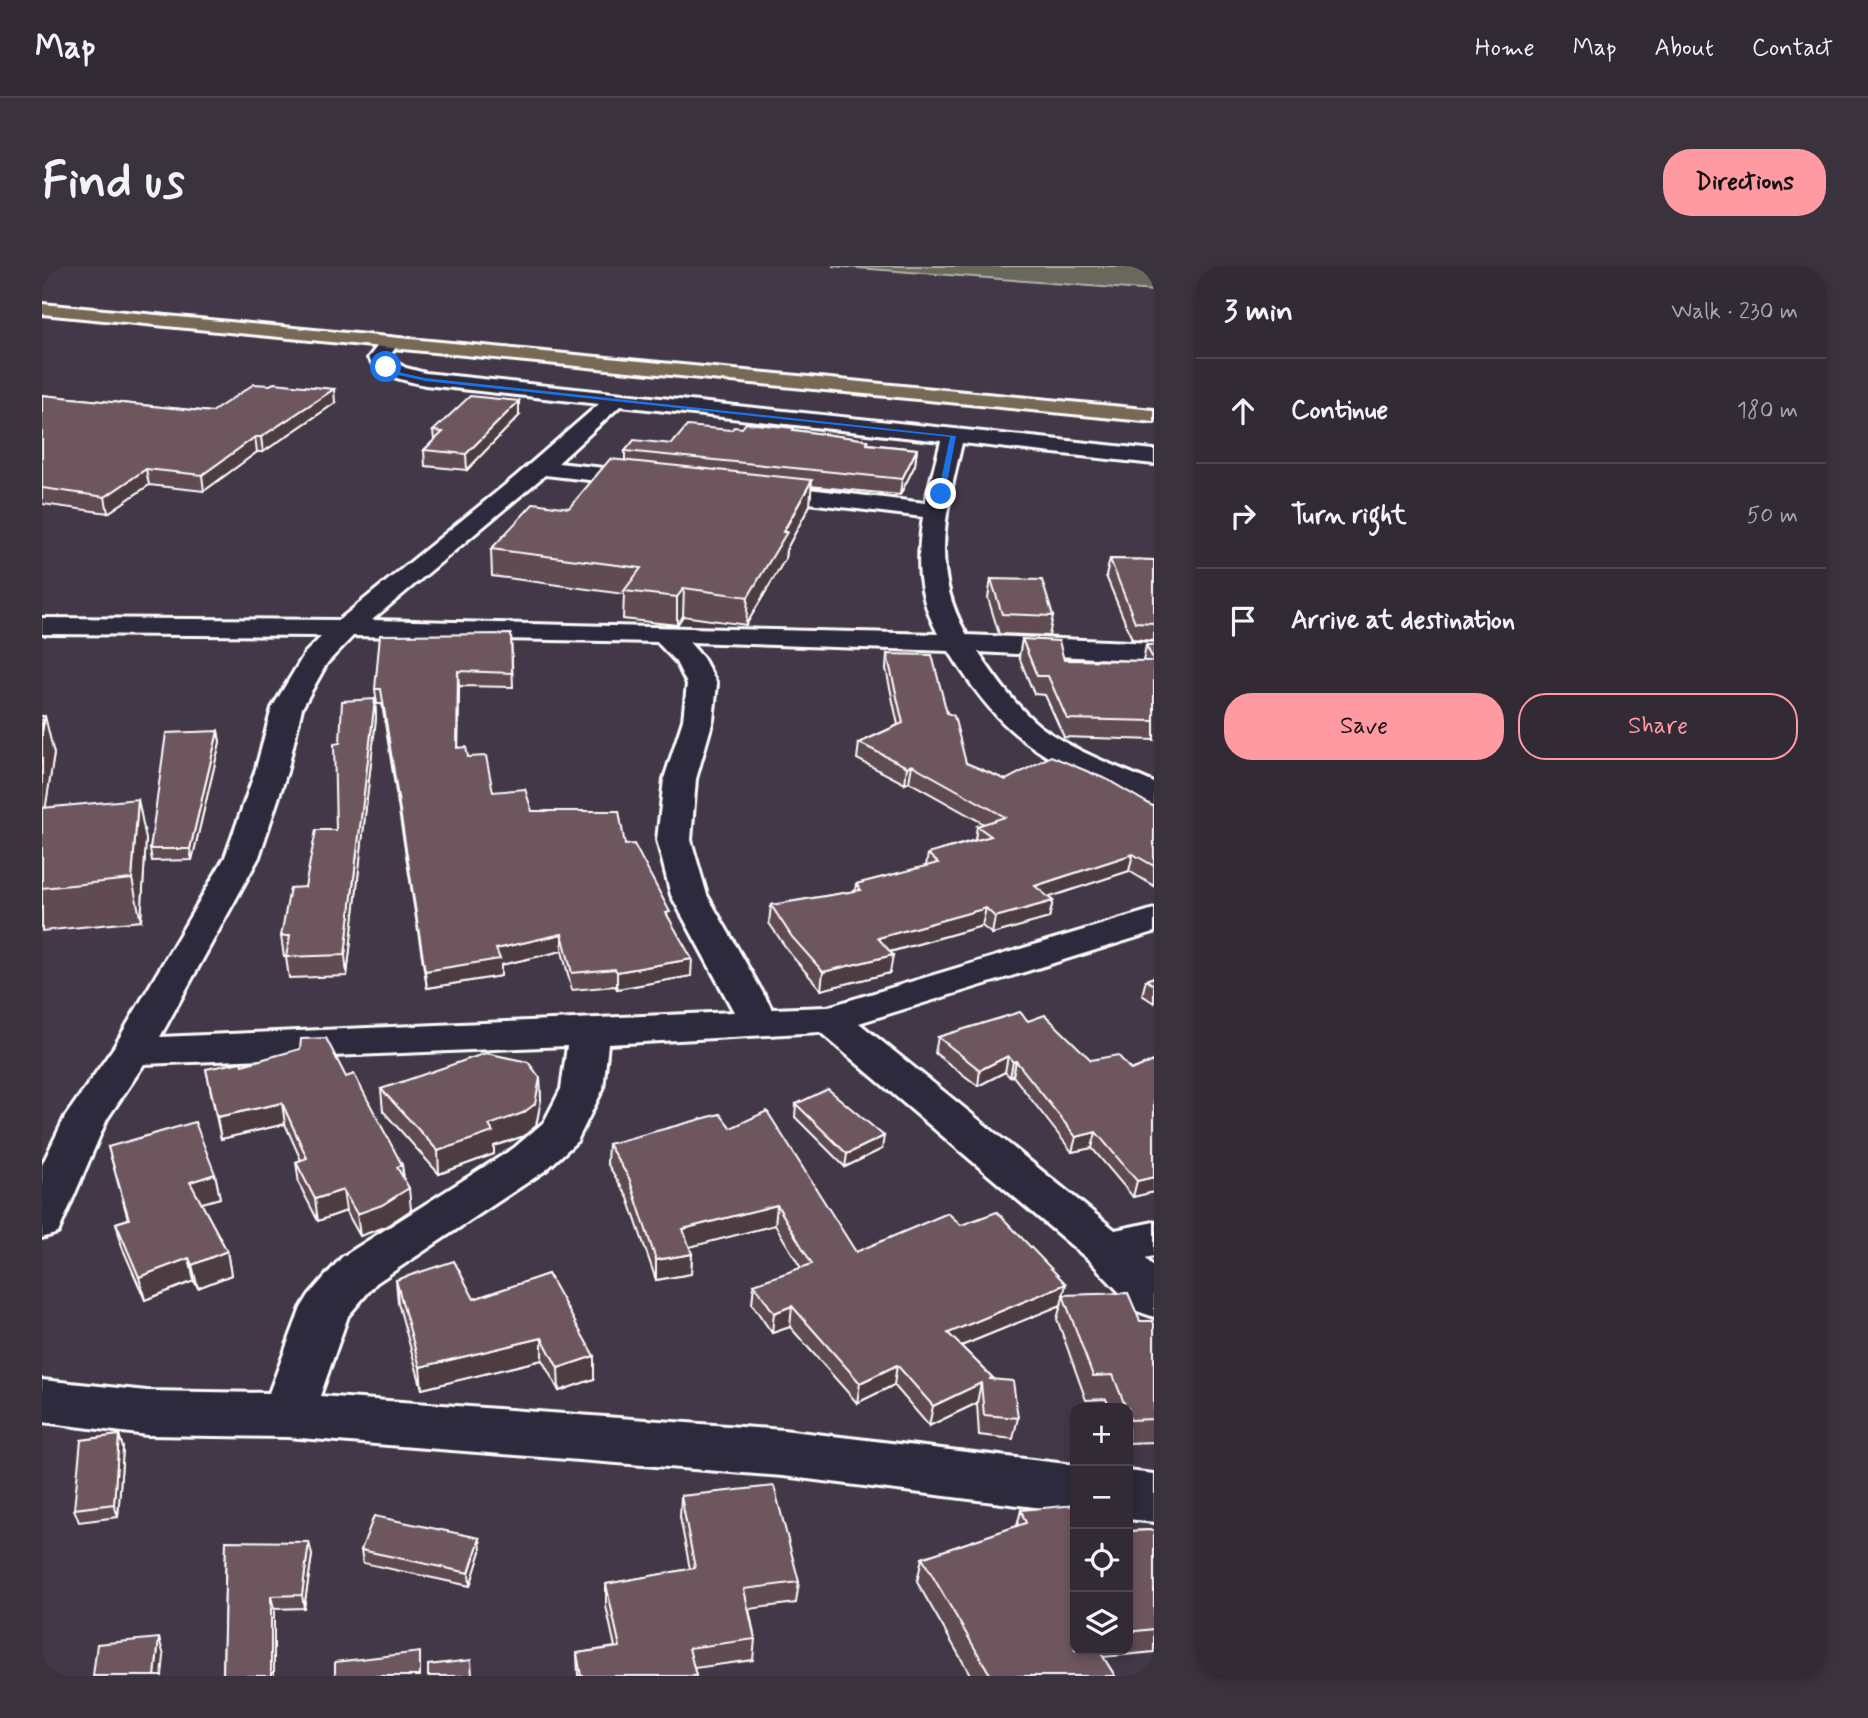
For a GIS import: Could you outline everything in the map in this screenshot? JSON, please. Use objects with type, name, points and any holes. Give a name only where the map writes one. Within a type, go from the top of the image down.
[{"type":"main road","points":[[42,309],[1154,416]]},
{"type":"street","points":[[390,343],[378,358],[396,373],[425,379],[1154,457]]},
{"type":"street","points":[[42,1221],[48,1199],[87,1117],[132,1051],[242,857],[271,772],[287,708],[315,659],[348,626],[616,399]]},
{"type":"street","points":[[953,436],[937,512],[931,563],[936,602],[957,642],[1014,719],[1032,734],[1067,754],[1154,795]]},
{"type":"street","points":[[537,467],[674,482]]},
{"type":"street","points":[[738,488],[937,512]]},
{"type":"street","points":[[42,626],[348,626],[957,642],[1154,652]]},
{"type":"street","points":[[667,635],[689,658],[702,684],[698,720],[680,779],[674,839],[689,895],[759,1021]]},
{"type":"street","points":[[132,1051],[829,1019],[1154,920]]},
{"type":"street","points":[[829,1019],[1107,1249],[1154,1298]]},
{"type":"street","points":[[287,1415],[326,1308],[351,1279],[381,1254],[530,1159],[562,1131],[582,1089],[590,1032]]},
{"type":"street","points":[[1107,1249],[1154,1240]]},
{"type":"street","points":[[42,1401],[147,1413],[287,1415],[783,1453],[1070,1488]]},
{"type":"street","points":[[1133,1496],[1154,1498]]},
{"type":"green space","points":[[832,266],[1154,266],[1154,291]]},
{"type":"building","points":[[274,383],[334,389],[261,437],[255,437],[202,475],[146,469],[105,497],[42,488],[42,395],[212,412],[254,384]]},
{"type":"building","points":[[470,396],[519,401],[466,454],[424,450],[443,432],[433,431]]},
{"type":"building","points":[[746,423],[868,440],[867,444],[917,449],[902,479],[625,451],[634,440],[672,444],[687,426],[731,430],[734,427],[742,428]]},
{"type":"building","points":[[610,459],[812,480],[783,532],[787,532],[748,597],[684,588],[677,597],[624,591],[641,568],[491,549],[534,503],[569,508]]},
{"type":"building","points":[[1110,559],[1154,560],[1154,623],[1135,622]]},
{"type":"building","points":[[991,579],[1042,580],[1053,616],[1002,614]]},
{"type":"building","points":[[511,634],[512,673],[458,671],[457,748],[466,747],[468,757],[486,756],[493,792],[525,789],[532,811],[619,811],[625,845],[634,844],[670,912],[666,913],[692,959],[617,972],[615,969],[572,973],[562,934],[496,949],[500,959],[425,971],[381,689],[375,689],[380,635]]},
{"type":"building","points":[[1022,639],[1059,641],[1064,660],[1154,661],[1154,721],[1067,719],[1048,676],[1037,676]]},
{"type":"building","points":[[1146,645],[1154,645],[1154,661]]},
{"type":"building","points":[[887,654],[932,655],[947,713],[954,716],[966,763],[1006,780],[1051,756],[1108,780],[1154,807],[1154,866],[1133,854],[1035,886],[1053,901],[995,917],[986,908],[878,938],[893,955],[823,972],[792,937],[771,905],[861,890],[856,884],[938,863],[928,854],[991,836],[977,826],[1005,817],[912,765],[907,767],[859,743],[903,723]]},
{"type":"building","points":[[375,699],[345,955],[286,957],[290,936],[281,936],[290,888],[305,887],[316,830],[336,830],[334,744],[340,743],[342,701]]},
{"type":"building","points":[[218,731],[190,849],[150,849],[166,733]]},
{"type":"building","points":[[138,799],[132,879],[42,888],[42,808]]},
{"type":"building","points":[[1154,977],[1154,985],[1146,980]]},
{"type":"building","points":[[1020,1012],[1028,1021],[1045,1015],[1091,1060],[1118,1055],[1131,1070],[1154,1061],[1154,1177],[1137,1181],[1096,1132],[1076,1137],[1016,1061],[1013,1062],[1008,1056],[980,1070],[938,1037]]},
{"type":"building","points":[[326,1038],[346,1077],[354,1074],[402,1165],[397,1167],[409,1188],[382,1205],[357,1214],[343,1190],[315,1199],[296,1162],[307,1158],[282,1103],[217,1117],[206,1069],[241,1062],[242,1065],[300,1049],[301,1039]]},
{"type":"building","points":[[486,1053],[528,1062],[540,1078],[535,1104],[523,1113],[489,1125],[493,1132],[438,1151],[381,1089]]},
{"type":"building","points":[[828,1089],[884,1136],[847,1154],[796,1104]]},
{"type":"building","points":[[767,1111],[856,1252],[948,1213],[961,1225],[997,1212],[1066,1284],[948,1333],[993,1378],[989,1379],[1013,1381],[1018,1418],[984,1415],[981,1383],[933,1406],[897,1365],[860,1383],[792,1306],[774,1313],[754,1284],[812,1264],[777,1205],[683,1229],[692,1254],[656,1260],[629,1178],[608,1144],[720,1114],[731,1128]]},
{"type":"building","points":[[195,1122],[215,1174],[190,1182],[227,1251],[192,1265],[189,1258],[139,1277],[116,1223],[129,1219],[108,1147]]},
{"type":"building","points":[[454,1261],[474,1299],[548,1274],[594,1356],[558,1368],[542,1338],[420,1367],[396,1280]]},
{"type":"building","points":[[1128,1293],[1140,1321],[1153,1321],[1154,1419],[1133,1420],[1133,1403],[1124,1403],[1113,1375],[1093,1376],[1063,1295]]},
{"type":"building","points":[[119,1435],[114,1504],[74,1509],[81,1440]]},
{"type":"building","points":[[774,1486],[799,1582],[744,1589],[755,1639],[689,1648],[696,1676],[581,1676],[577,1653],[620,1647],[606,1584],[695,1568],[681,1496]]},
{"type":"building","points":[[1070,1505],[1070,1655],[1102,1655],[1115,1676],[991,1676],[922,1558],[1026,1523],[1021,1510]]},
{"type":"building","points":[[374,1516],[480,1538],[469,1573],[361,1550]]},
{"type":"building","points":[[1154,1530],[1154,1629],[1133,1631],[1133,1592],[1133,1531]]},
{"type":"building","points":[[226,1541],[309,1542],[302,1595],[271,1596],[271,1676],[223,1676]]},
{"type":"building","points":[[159,1638],[155,1676],[93,1676],[97,1644]]},
{"type":"building","points":[[420,1652],[420,1676],[335,1676],[335,1662]]},
{"type":"building","points":[[471,1660],[472,1676],[428,1676],[428,1665]]},
{"type":"route","points":[[386,367],[396,373],[425,379],[953,436],[941,494]]}]
